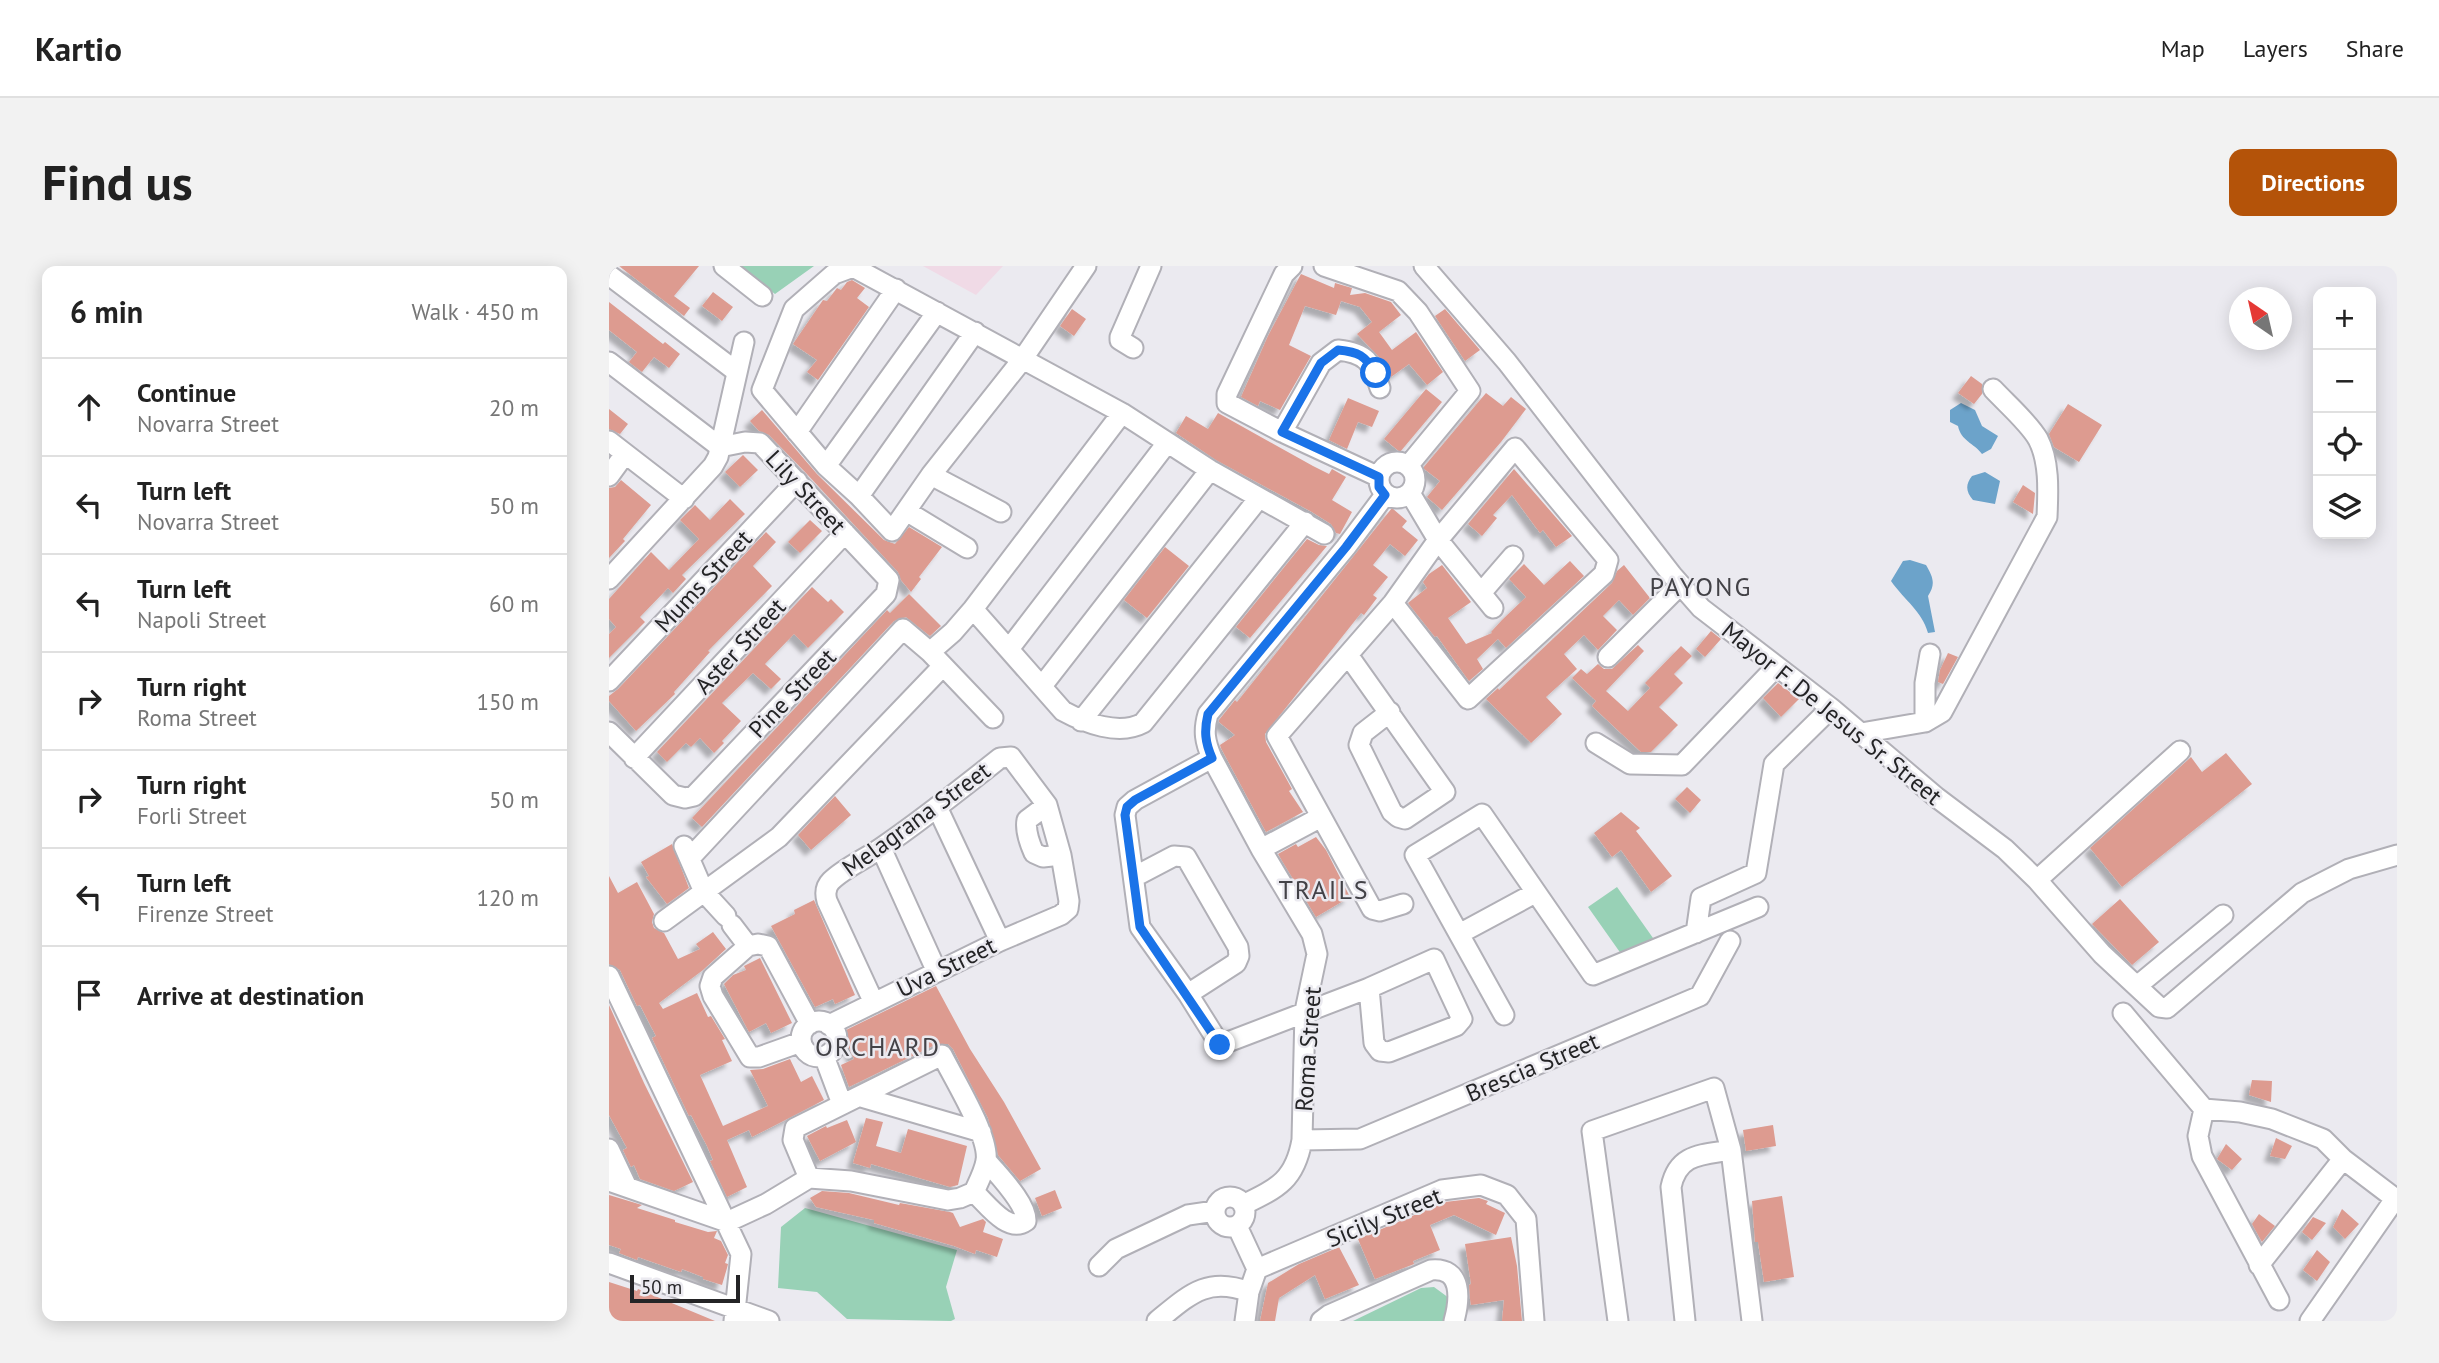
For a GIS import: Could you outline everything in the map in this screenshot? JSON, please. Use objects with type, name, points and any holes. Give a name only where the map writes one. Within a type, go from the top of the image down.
[{"type":"street","points":[[724,266],[762,296]]},
{"type":"street","points":[[1086,266],[1022,360],[931,475],[892,531],[826,466],[762,390],[795,309],[834,274],[853,267],[896,289],[1022,360],[1122,413],[1210,470],[1324,534]]},
{"type":"street","points":[[1133,348],[1120,340],[1120,337],[1150,266]]},
{"type":"street","points":[[1291,266],[1284,274],[1227,394],[1227,403],[1382,486],[1395,499],[1410,493],[1415,482],[1412,470],[1403,463],[1390,463],[1381,471],[1382,486]]},
{"type":"street","points":[[1324,266],[1398,291],[1418,312],[1470,391],[1408,466]]},
{"type":"street","name":"Mayor F. De Jesus Sr. Street","points":[[1425,266],[1507,362],[1701,608],[1832,708],[1936,797],[2005,849],[2037,880],[2102,954],[2159,1007],[2167,1008],[2302,894],[2349,869],[2397,855]]},
{"type":"street","points":[[609,275],[737,372]]},
{"type":"street","points":[[797,432],[896,289]]},
{"type":"street","points":[[826,466],[937,312]]},
{"type":"street","points":[[859,496],[975,332]]},
{"type":"street","points":[[609,579],[713,466],[720,447],[744,342]]},
{"type":"street","points":[[1282,432],[1321,363],[1338,350],[1357,352],[1368,361],[1376,373],[1380,388]]},
{"type":"street","points":[[609,362],[720,447]]},
{"type":"street","points":[[1861,733],[1925,722],[1942,712],[2047,517],[2048,490],[2044,456],[2038,438],[1993,388]]},
{"type":"street","points":[[664,921],[779,837],[936,659],[953,632],[1122,413]]},
{"type":"street","points":[[609,441],[684,499]]},
{"type":"street","name":"Lily Street","points":[[720,447],[745,442],[760,443],[889,580]]},
{"type":"street","points":[[1009,649],[1167,443]]},
{"type":"street","points":[[1393,603],[1468,699],[1604,574],[1608,560],[1515,448],[1438,540],[1393,603],[1277,736],[1372,909],[1380,911],[1403,904]]},
{"type":"street","points":[[609,476],[625,454]]},
{"type":"street","points":[[1042,686],[1210,470]]},
{"type":"street","points":[[931,475],[1001,512]]},
{"type":"street","name":"Mums Street","points":[[609,681],[797,481]]},
{"type":"street","name":"Roma Street","points":[[1243,1205],[1283,1183],[1299,1160],[1302,1140],[1305,1011],[1317,954],[1312,934],[1261,849],[1212,758],[1205,735],[1208,714],[1346,547],[1382,486]]},
{"type":"street","points":[[1410,493],[1438,540],[1487,601],[1513,556]]},
{"type":"street","points":[[1081,721],[1259,498]]},
{"type":"street","points":[[906,511],[967,548]]},
{"type":"street","points":[[973,609],[1063,711],[1081,721],[1126,730],[1143,723],[1305,522]]},
{"type":"street","name":"Aster Street","points":[[634,758],[845,533]]},
{"type":"street","name":"Pine Street","points":[[634,758],[673,795],[685,798],[694,796],[886,594],[889,580]]},
{"type":"street","points":[[1608,657],[1681,585]]},
{"type":"street","points":[[813,1031],[836,1034],[833,1050],[818,1057],[807,1053],[813,1031],[768,946],[748,946],[704,892],[687,852],[903,629],[993,718]]},
{"type":"street","points":[[1925,722],[1925,683],[1930,654]]},
{"type":"street","points":[[1348,655],[1390,712],[1445,792],[1405,819],[1392,812],[1359,745],[1363,733],[1390,712]]},
{"type":"street","points":[[1596,743],[1630,764],[1682,765],[1776,667]]},
{"type":"street","points":[[1696,933],[1701,898],[1756,873],[1775,764],[1832,708]]},
{"type":"street","points":[[609,732],[634,758]]},
{"type":"street","points":[[2037,880],[2180,751]]},
{"type":"street","name":"Melagrana Street","points":[[874,1003],[827,901],[825,894],[829,882],[881,848],[1003,757],[1014,759],[1047,805],[1027,820],[1027,827],[1034,853],[1043,857],[1061,855],[1069,901],[1065,912]]},
{"type":"street","points":[[1212,758],[1135,800],[1127,807],[1125,815],[1140,927],[1188,994],[1220,1045],[1369,988],[1434,958],[1461,1014],[1460,1023],[1389,1052],[1380,1051],[1374,1043],[1369,988]]},
{"type":"street","points":[[937,807],[1000,941]]},
{"type":"street","points":[[1504,1015],[1415,855],[1482,814],[1593,975],[1758,907]]},
{"type":"street","points":[[1261,849],[1321,817]]},
{"type":"street","points":[[881,848],[937,972]]},
{"type":"street","points":[[1134,877],[1174,856],[1186,857],[1238,947],[1236,963],[1188,994]]},
{"type":"street","points":[[1459,934],[1535,893]]},
{"type":"street","name":"Uva Street","points":[[748,946],[713,977],[710,986],[713,996],[750,1056],[759,1057],[1065,912]]},
{"type":"street","points":[[2137,986],[2223,915]]},
{"type":"street","name":"Brescia Street","points":[[1302,1140],[1360,1139],[1700,996],[1730,941]]},
{"type":"street","points":[[609,976],[741,1254],[736,1315]]},
{"type":"street","points":[[2123,1013],[2204,1110],[2240,1112],[2272,1119],[2323,1139],[2396,1200],[2310,1321]]},
{"type":"street","points":[[609,1149],[618,1184],[727,1222],[766,1204],[809,1178],[851,1181],[948,1200],[960,1198],[974,1192],[986,1160],[985,1147],[981,1132],[942,1055],[799,1126],[793,1132],[793,1140],[809,1178]]},
{"type":"street","points":[[824,1056],[842,1104]]},
{"type":"street","points":[[1618,1321],[1592,1131],[1714,1087],[1731,1150],[1752,1321]]},
{"type":"street","points":[[861,1097],[981,1132]]},
{"type":"street","points":[[2204,1110],[2198,1136],[2202,1156],[2279,1300]]},
{"type":"street","points":[[1685,1321],[1671,1187],[1673,1178],[1677,1169],[1689,1158],[1731,1150]]},
{"type":"street","points":[[2259,1265],[2343,1158]]},
{"type":"street","points":[[974,1192],[1010,1224],[1021,1224],[1026,1220],[1026,1212],[1021,1203],[986,1160]]},
{"type":"street","name":"Sicily Street","points":[[1257,1269],[1442,1190],[1481,1185],[1507,1195],[1526,1219],[1534,1321]]},
{"type":"street","points":[[1236,1198],[1243,1205],[1245,1214],[1237,1226],[1223,1226],[1217,1220],[1215,1211],[1219,1202],[1236,1198]]},
{"type":"street","points":[[1099,1266],[1117,1249],[1188,1214],[1215,1211]]},
{"type":"street","points":[[1237,1226],[1257,1269],[1249,1292],[1245,1321]]},
{"type":"street","points":[[609,1263],[736,1315],[769,1321]]},
{"type":"street","points":[[1321,1321],[1329,1315],[1439,1269],[1448,1272],[1457,1288],[1459,1305],[1454,1321]]},
{"type":"street","points":[[1157,1321],[1192,1294],[1207,1288],[1222,1285],[1249,1292]]},
{"type":"shaded area","points":[[923,266],[1003,266],[976,295]]},
{"type":"green space","points":[[739,266],[814,266],[775,294]]},
{"type":"green space","points":[[1617,887],[1653,938],[1624,958],[1588,907]]},
{"type":"green space","points":[[805,1208],[957,1250],[946,1287],[955,1319],[847,1319],[817,1292],[778,1288],[781,1227]]},
{"type":"green space","points":[[1434,1287],[1449,1298],[1447,1321],[1353,1321],[1421,1288]]},
{"type":"water","points":[[1961,403],[1975,410],[1982,426],[1998,436],[1991,449],[1982,454],[1965,439],[1958,426],[1950,422],[1950,410]]},
{"type":"water","points":[[1985,472],[2000,481],[1995,504],[1973,500],[1968,491],[1967,485],[1972,476]]},
{"type":"water","points":[[1910,560],[1926,565],[1932,577],[1933,584],[1928,596],[1935,632],[1928,633],[1917,612],[1891,581],[1903,561]]},
{"type":"building","points":[[619,266],[699,266],[674,296],[690,308],[684,316]]},
{"type":"building","points":[[1301,274],[1334,288],[1335,283],[1352,288],[1350,295],[1365,293],[1391,302],[1401,315],[1379,332],[1392,350],[1416,332],[1443,372],[1427,385],[1409,364],[1391,377],[1380,358],[1357,334],[1372,322],[1360,307],[1341,301],[1336,315],[1305,306],[1289,345],[1311,356],[1280,410],[1260,401],[1258,406],[1241,397],[1268,336]]},
{"type":"building","points":[[852,280],[865,288],[857,298],[869,307],[818,380],[807,372],[817,360],[793,344],[823,300],[827,301],[837,288],[841,290]]},
{"type":"building","points":[[713,292],[733,307],[722,321],[702,306]]},
{"type":"building","points":[[609,302],[680,354],[669,368],[654,357],[642,372],[629,362],[637,352],[609,330]]},
{"type":"building","points":[[1072,309],[1086,319],[1074,336],[1060,326]]},
{"type":"building","points":[[1445,309],[1480,350],[1465,361],[1435,316]]},
{"type":"building","points":[[1971,376],[1982,384],[1982,394],[1974,404],[1958,393]]},
{"type":"building","points":[[1426,389],[1442,402],[1400,452],[1384,439]]},
{"type":"building","points":[[1486,393],[1503,406],[1511,397],[1526,409],[1442,510],[1427,497],[1440,481],[1423,468]]},
{"type":"building","points":[[1348,398],[1379,411],[1372,427],[1358,422],[1347,449],[1329,440]]},
{"type":"building","points":[[2068,404],[2102,425],[2079,462],[2054,447],[2049,434]]},
{"type":"building","points":[[609,409],[628,424],[620,434],[609,429]]},
{"type":"building","points":[[762,410],[817,474],[884,540],[895,544],[909,527],[942,547],[911,592],[898,572],[806,473],[769,435],[759,431],[750,421]]},
{"type":"building","points":[[1218,413],[1329,474],[1332,469],[1346,477],[1332,500],[1352,512],[1340,534],[1336,533],[1331,524],[1312,512],[1216,460],[1176,433],[1186,416],[1208,429]]},
{"type":"building","points":[[743,455],[758,470],[740,487],[725,472]]},
{"type":"building","points":[[1514,469],[1572,536],[1556,547],[1543,530],[1540,533],[1512,495],[1493,515],[1497,518],[1482,536],[1468,524]]},
{"type":"building","points":[[621,480],[651,505],[609,558],[609,488],[615,487]]},
{"type":"building","points":[[2023,485],[2035,493],[2033,514],[2013,502]]},
{"type":"building","points":[[730,499],[745,514],[682,575],[686,579],[673,593],[668,588],[640,617],[645,622],[609,658],[609,634],[616,627],[609,619],[609,599],[651,552],[669,570],[699,539],[680,520],[695,505],[710,520]]},
{"type":"building","points":[[1392,508],[1407,521],[1402,527],[1418,540],[1405,556],[1390,544],[1373,565],[1388,577],[1373,595],[1377,598],[1364,615],[1361,613],[1265,734],[1266,742],[1292,789],[1289,791],[1303,812],[1266,832],[1221,748],[1220,745],[1235,735],[1219,720],[1235,700],[1237,702]]},
{"type":"building","points":[[810,520],[822,531],[800,553],[788,542]]},
{"type":"building","points":[[766,532],[776,542],[753,566],[772,586],[708,651],[710,652],[675,694],[636,731],[609,701],[609,696]]},
{"type":"building","points":[[1307,539],[1327,546],[1250,638],[1236,627]]},
{"type":"building","points":[[1165,547],[1189,566],[1147,618],[1124,600]]},
{"type":"building","points":[[1570,561],[1584,576],[1506,648],[1498,639],[1477,659],[1483,669],[1469,681],[1437,636],[1435,637],[1408,603],[1427,588],[1423,582],[1442,565],[1471,602],[1448,618],[1466,644],[1492,633],[1526,597],[1509,579],[1524,564],[1544,585]]},
{"type":"building","points":[[1624,565],[1650,598],[1633,615],[1619,600],[1603,616],[1617,630],[1598,650],[1584,635],[1564,654],[1577,669],[1546,697],[1562,714],[1531,743],[1486,699],[1498,688],[1499,690],[1612,583],[1617,571]]},
{"type":"building","points":[[812,587],[828,602],[831,599],[844,612],[808,648],[794,634],[765,664],[781,679],[771,689],[753,673],[722,703],[741,721],[714,753],[700,738],[691,747],[686,743],[667,762],[657,752]]},
{"type":"building","points":[[909,594],[941,626],[930,636],[906,617],[894,621],[702,827],[692,818],[887,610],[890,613]]},
{"type":"building","points":[[1711,631],[1721,639],[1705,657],[1696,649]]},
{"type":"building","points":[[1638,645],[1644,651],[1606,691],[1628,711],[1650,688],[1645,683],[1681,646],[1692,656],[1674,674],[1683,683],[1659,707],[1678,725],[1651,752],[1641,752],[1592,706],[1596,701],[1572,678],[1581,669],[1587,674],[1598,664],[1604,669],[1612,669]]},
{"type":"building","points":[[1948,653],[1958,657],[1943,684],[1938,682]]},
{"type":"building","points":[[1778,683],[1799,699],[1781,717],[1763,698]]},
{"type":"building","points":[[2226,753],[2252,784],[2122,887],[2090,848],[2191,757],[2202,772]]},
{"type":"building","points":[[1687,787],[1701,800],[1690,813],[1675,799]]},
{"type":"building","points":[[835,796],[851,815],[811,850],[798,835]]},
{"type":"building","points":[[1621,812],[1640,828],[1636,831],[1672,876],[1651,892],[1621,850],[1612,857],[1594,833]]},
{"type":"building","points":[[1316,837],[1326,850],[1350,897],[1316,917],[1278,854]]},
{"type":"building","points":[[672,844],[689,888],[667,904],[646,877],[649,876],[641,862]]},
{"type":"building","points":[[609,876],[618,893],[637,882],[654,914],[654,928],[664,933],[678,959],[700,949],[696,944],[713,932],[726,949],[659,1003],[663,1009],[697,993],[708,1017],[711,1016],[725,1039],[722,1040],[732,1061],[700,1075],[723,1126],[768,1106],[750,1070],[763,1069],[790,1059],[801,1082],[812,1076],[824,1100],[752,1137],[749,1130],[727,1140],[747,1187],[727,1197],[710,1161],[713,1160],[707,1146],[691,1115],[689,1116],[652,1038],[656,1036],[640,1005],[637,1006],[620,970],[609,964]]},
{"type":"building","points":[[2120,899],[2159,942],[2132,965],[2092,924]]},
{"type":"building","points":[[814,900],[855,995],[835,1004],[833,999],[815,1007],[771,926],[795,914],[794,910]]},
{"type":"building","points":[[760,958],[792,1023],[771,1033],[766,1023],[749,1032],[724,984],[733,975],[746,970],[744,966]]},
{"type":"building","points":[[936,986],[1041,1169],[1020,1181],[998,1155],[988,1118],[948,1044],[937,1044],[849,1087],[841,1065],[854,1059],[842,1032]]},
{"type":"building","points":[[609,1005],[693,1182],[674,1191],[640,1179],[634,1165],[631,1167],[623,1150],[627,1148],[609,1115]]},
{"type":"building","points":[[2252,1080],[2272,1081],[2271,1102],[2249,1095]]},
{"type":"building","points":[[866,1118],[883,1122],[876,1146],[901,1153],[908,1129],[967,1146],[958,1185],[950,1187],[871,1164],[870,1168],[853,1163]]},
{"type":"building","points":[[847,1120],[856,1142],[820,1161],[807,1136],[826,1126],[827,1128]]},
{"type":"building","points":[[1773,1125],[1776,1146],[1746,1151],[1743,1130]]},
{"type":"building","points":[[2276,1138],[2292,1146],[2285,1159],[2270,1156]]},
{"type":"building","points":[[2226,1144],[2242,1159],[2232,1170],[2217,1159]]},
{"type":"building","points":[[1055,1190],[1062,1208],[1042,1216],[1035,1198]]},
{"type":"building","points":[[822,1191],[849,1193],[899,1205],[900,1203],[950,1212],[960,1227],[983,1219],[986,1222],[983,1232],[1003,1239],[997,1257],[976,1250],[975,1254],[874,1223],[874,1220],[816,1207],[810,1198]]},
{"type":"building","points":[[609,1195],[642,1205],[637,1208],[675,1222],[708,1232],[717,1231],[714,1238],[721,1241],[728,1255],[722,1285],[682,1269],[681,1272],[619,1253],[621,1249],[609,1245]]},
{"type":"building","points":[[1782,1196],[1794,1277],[1764,1282],[1758,1242],[1755,1242],[1752,1201]]},
{"type":"building","points":[[1479,1198],[1505,1213],[1496,1235],[1454,1215],[1430,1225],[1440,1250],[1413,1261],[1414,1264],[1375,1279],[1358,1239],[1445,1202]]},
{"type":"building","points":[[2342,1209],[2359,1224],[2345,1239],[2333,1227]]},
{"type":"building","points":[[2259,1214],[2275,1226],[2262,1242],[2252,1224]]},
{"type":"building","points":[[2313,1217],[2326,1223],[2312,1240],[2302,1232]]},
{"type":"building","points":[[1511,1237],[1517,1266],[1522,1321],[1502,1321],[1504,1300],[1471,1305],[1470,1299],[1471,1284],[1465,1244]]},
{"type":"building","points":[[1339,1247],[1359,1285],[1325,1299],[1315,1275],[1279,1298],[1275,1321],[1260,1321],[1268,1283],[1299,1264]]},
{"type":"building","points":[[2317,1250],[2330,1262],[2317,1281],[2303,1270]]},
{"type":"building","points":[[609,1282],[637,1291],[638,1289],[715,1321],[609,1321]]},
{"type":"district","name":"PAYONG","points":[[1701,586]]},
{"type":"district","name":"TRAILS","points":[[1324,889]]},
{"type":"district","name":"ORCHARD","points":[[878,1046]]},
{"type":"route","points":[[1220,1045],[1188,994],[1140,927],[1125,815],[1127,807],[1135,800],[1212,758],[1204,728],[1208,714],[1346,547],[1385,495],[1379,487],[1379,477],[1282,432],[1321,363],[1338,350],[1357,352],[1368,361],[1376,373]]}]
